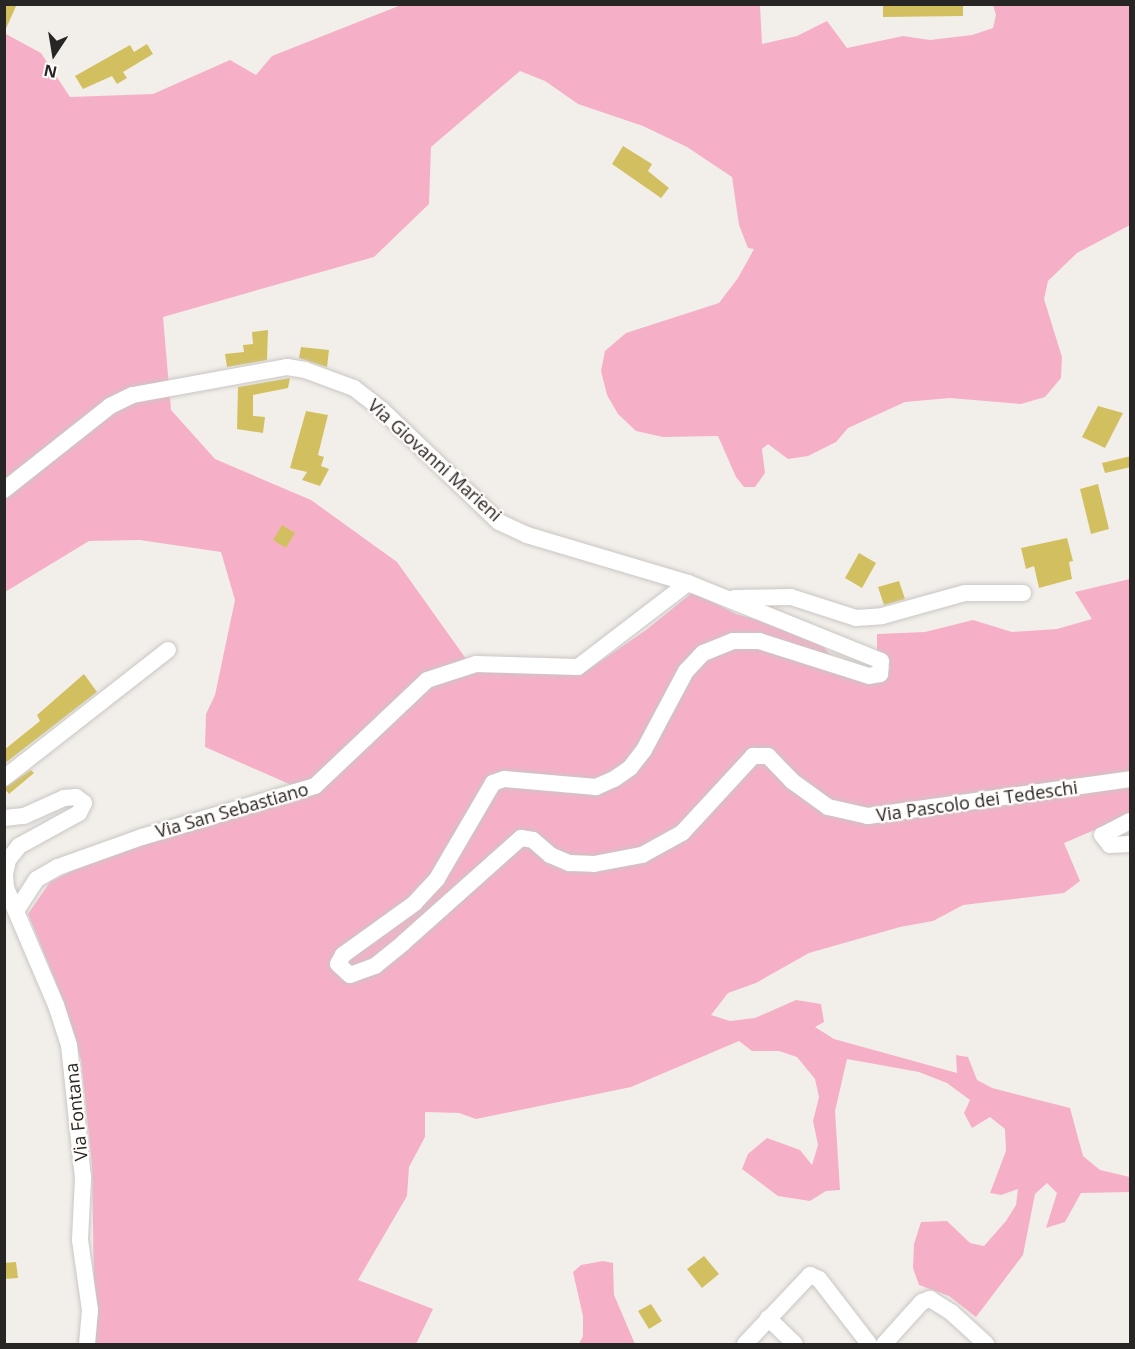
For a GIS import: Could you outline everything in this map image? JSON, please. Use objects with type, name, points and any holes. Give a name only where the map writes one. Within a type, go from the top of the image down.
[{"type":"street","name":"Via Giovanni Marieni","points":[[4,490],[110,406],[133,395],[287,367],[323,374],[354,388],[381,409],[499,522],[527,535],[688,583],[881,661]]},
{"type":"street","name":"Via San Sebastiano","points":[[16,911],[37,879],[58,867],[153,833],[315,786],[427,680],[476,664],[578,667],[688,583]]},
{"type":"street","points":[[721,597],[791,597],[856,618],[882,616],[965,592],[1023,593]]},
{"type":"street","name":"Via Pascolo dei Tedeschi","points":[[881,661],[880,674],[869,676],[759,640],[733,641],[703,652],[686,671],[644,750],[630,768],[614,779],[596,787],[504,779],[493,783],[437,879],[415,903],[343,955],[338,964],[342,972],[360,973],[375,966],[521,838],[533,840],[550,855],[569,863],[594,864],[663,846],[701,816],[753,756],[768,756],[792,781],[828,807],[868,816],[1131,779]]},
{"type":"street","points":[[4,778],[168,650]]},
{"type":"street","name":"Via Fontana","points":[[4,818],[24,816],[64,798],[76,797],[84,803],[80,813],[11,854],[5,874],[7,891],[69,1045],[83,1178],[80,1240],[90,1310],[87,1344]]},
{"type":"street","points":[[1131,821],[1102,835],[1110,845],[1131,844]]},
{"type":"street","points":[[745,1344],[807,1275],[813,1275],[869,1344]]},
{"type":"street","points":[[884,1344],[922,1302],[930,1299],[952,1313],[986,1344]]},
{"type":"street","points":[[768,1318],[795,1344]]},
{"type":"shaded area","points":[[401,5],[760,5],[762,44],[797,36],[827,21],[847,48],[903,36],[930,40],[972,35],[993,28],[996,15],[993,5],[1130,5],[1130,225],[1077,253],[1048,281],[1044,299],[1062,357],[1061,378],[1045,397],[1021,404],[950,398],[905,402],[848,428],[836,442],[808,456],[788,459],[768,444],[762,449],[765,473],[755,487],[744,487],[736,477],[718,436],[663,437],[636,431],[618,414],[607,395],[601,371],[605,351],[626,333],[719,303],[738,278],[754,249],[748,248],[739,225],[732,177],[687,147],[643,126],[578,104],[545,81],[520,71],[431,147],[429,204],[374,257],[163,317],[171,410],[215,459],[311,500],[397,562],[474,670],[582,674],[646,630],[693,592],[736,614],[765,622],[824,647],[843,671],[886,679],[890,667],[877,655],[877,634],[925,632],[973,620],[1012,632],[1057,629],[1092,619],[1075,592],[1130,579],[1130,815],[1064,843],[1080,881],[1064,893],[963,905],[933,921],[900,927],[809,953],[756,983],[728,993],[711,1015],[730,1021],[755,1018],[796,1000],[821,1004],[824,1022],[815,1027],[834,1039],[957,1073],[956,1055],[968,1057],[977,1080],[992,1088],[1070,1108],[1083,1156],[1100,1170],[1130,1177],[1130,1192],[1081,1193],[1065,1222],[1046,1228],[1057,1193],[1047,1183],[1035,1194],[1023,1255],[976,1317],[949,1296],[919,1285],[913,1268],[914,1244],[921,1222],[947,1221],[970,1243],[984,1246],[1006,1221],[1016,1205],[1018,1189],[1001,1195],[990,1193],[1006,1151],[1005,1129],[990,1117],[972,1128],[964,1113],[970,1100],[947,1083],[919,1072],[847,1059],[835,1111],[840,1190],[826,1191],[810,1201],[778,1196],[742,1169],[748,1154],[767,1138],[800,1150],[812,1165],[818,1145],[813,1121],[819,1097],[815,1079],[797,1057],[779,1051],[752,1051],[739,1041],[631,1087],[476,1119],[459,1113],[425,1112],[425,1137],[409,1167],[407,1196],[358,1280],[433,1309],[416,1344],[95,1344],[92,1165],[81,1060],[62,997],[28,914],[50,882],[88,863],[159,836],[314,795],[205,747],[206,714],[215,695],[235,600],[221,552],[140,540],[89,541],[5,592],[4,33],[41,53],[70,97],[153,94],[230,60],[256,75],[272,56]]},
{"type":"shaded area","points":[[603,1261],[613,1263],[614,1295],[635,1344],[579,1344],[583,1336],[583,1316],[573,1272],[581,1265]]},
{"type":"building","points":[[4,4],[17,4],[4,33]]},
{"type":"building","points":[[883,4],[963,4],[963,16],[883,17]]},
{"type":"building","points":[[147,44],[153,54],[123,72],[127,78],[117,84],[112,76],[83,89],[75,76],[130,45],[134,52]]},
{"type":"building","points":[[623,146],[652,164],[648,171],[669,188],[661,198],[612,164]]},
{"type":"building","points":[[268,330],[267,360],[227,367],[225,354],[244,352],[243,345],[253,344],[252,332]]},
{"type":"building","points":[[301,347],[329,350],[327,367],[299,358]]},
{"type":"building","points":[[290,378],[288,388],[253,395],[253,416],[265,417],[263,433],[237,429],[238,387]]},
{"type":"building","points":[[1098,406],[1123,413],[1105,448],[1082,437]]},
{"type":"building","points":[[306,411],[328,415],[318,455],[324,457],[321,466],[329,469],[320,486],[302,480],[307,472],[290,468]]},
{"type":"building","points":[[1131,456],[1131,467],[1105,473],[1102,463]]},
{"type":"building","points":[[1098,484],[1109,529],[1091,534],[1080,489]]},
{"type":"building","points":[[282,525],[295,533],[286,548],[273,540]]},
{"type":"building","points":[[1067,538],[1073,561],[1069,562],[1072,579],[1039,588],[1034,566],[1026,569],[1021,548]]},
{"type":"building","points":[[859,553],[876,563],[862,588],[845,578]]},
{"type":"building","points":[[899,581],[905,599],[884,605],[878,587]]},
{"type":"building","points":[[84,674],[97,692],[4,764],[4,750],[40,721],[37,715]]},
{"type":"building","points":[[31,770],[34,773],[9,794],[4,788]]},
{"type":"building","points":[[704,1256],[719,1274],[702,1288],[687,1269]]},
{"type":"building","points":[[16,1262],[18,1278],[4,1279],[4,1263]]},
{"type":"building","points":[[651,1304],[662,1321],[649,1329],[638,1311]]}]
